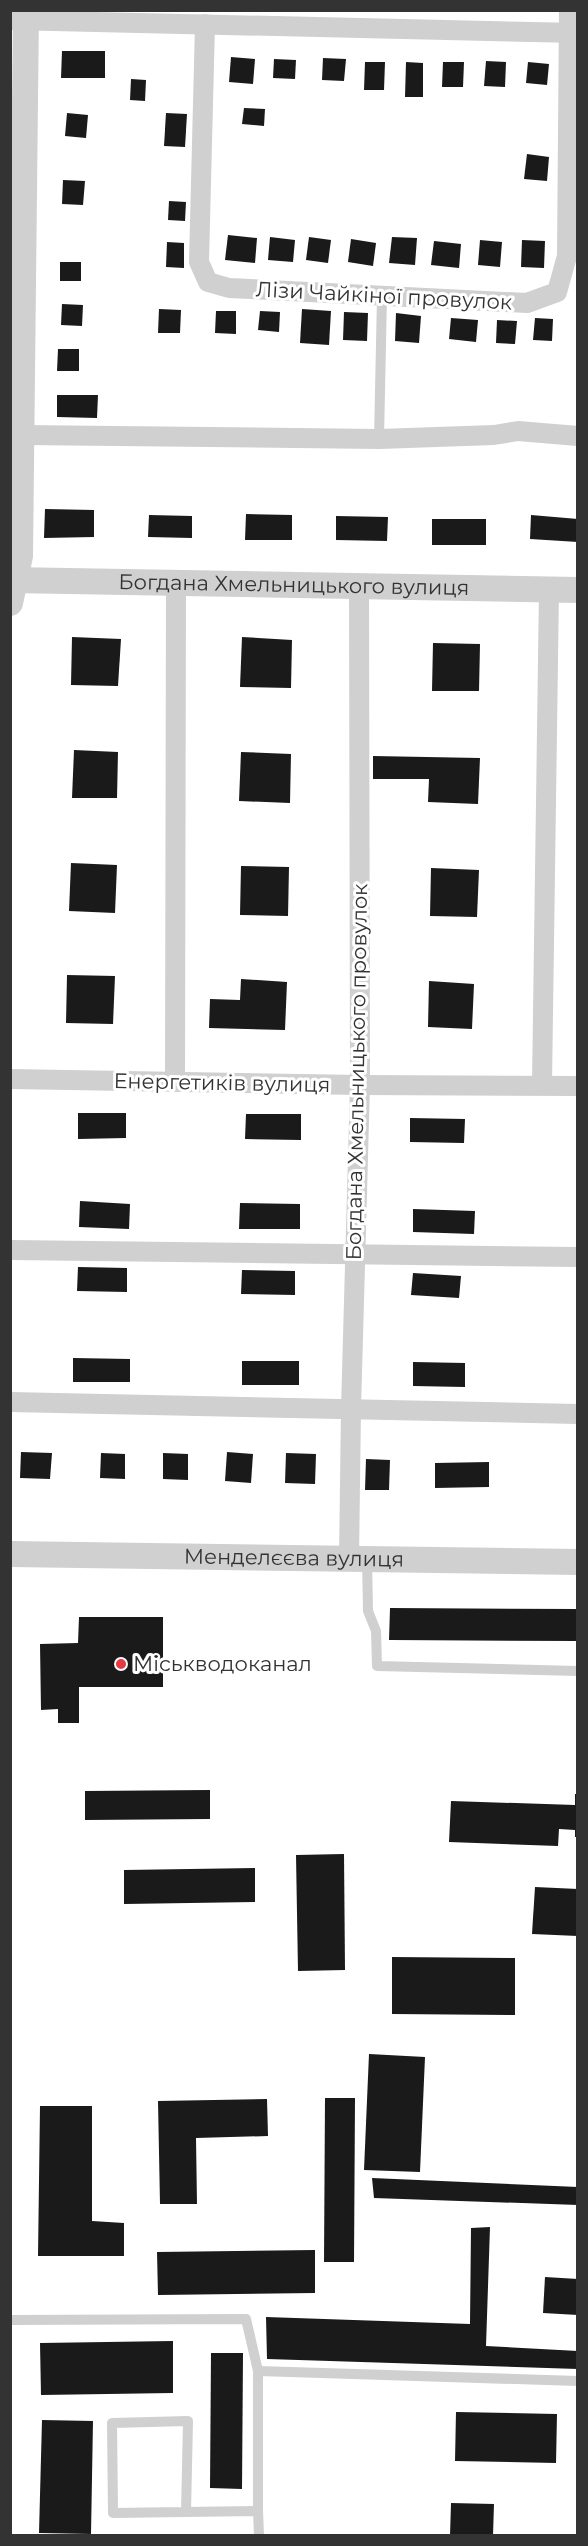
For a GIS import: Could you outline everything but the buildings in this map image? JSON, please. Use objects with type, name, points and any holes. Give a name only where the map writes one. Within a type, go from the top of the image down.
[{"type":"street","points":[[12,588],[20,556],[22,435],[21,17],[205,24],[574,32],[569,10]]},
{"type":"street","name":"Лізи Чайкіної провулок","points":[[205,24],[199,262],[208,282],[228,288],[527,303],[557,292],[567,256],[574,32]]},
{"type":"street","points":[[22,435],[379,439],[494,435],[518,431],[578,436]]},
{"type":"street","points":[[175,1082],[176,582]]},
{"type":"street","name":"Богдана Хмельницького вулиця","points":[[12,588],[176,582],[578,590]]},
{"type":"street","name":"Богдана Хмельницького провулок","points":[[358,1559],[351,1409],[360,1085],[359,586]]},
{"type":"street","points":[[542,1085],[549,589]]},
{"type":"street","name":"Енергетиків вулиця","points":[[10,1079],[578,1086]]},
{"type":"street","points":[[10,1250],[578,1257]]},
{"type":"street","points":[[10,1402],[578,1414]]},
{"type":"street","name":"Менделєєва вулиця","points":[[10,1554],[578,1562]]},
{"type":"lane","points":[[379,439],[382,296]]},
{"type":"lane","points":[[358,1559],[368,1611],[376,1631],[376,1666],[578,1671]]},
{"type":"lane","points":[[10,2320],[246,2319],[258,2371],[259,2535]]},
{"type":"lane","points":[[258,2371],[578,2381]]},
{"type":"lane","points":[[186,2512],[188,2421],[112,2423],[113,2513],[186,2512],[258,2511]]},
{"type":"place","name":"Міськводоканал","points":[[121,1664]]}]
